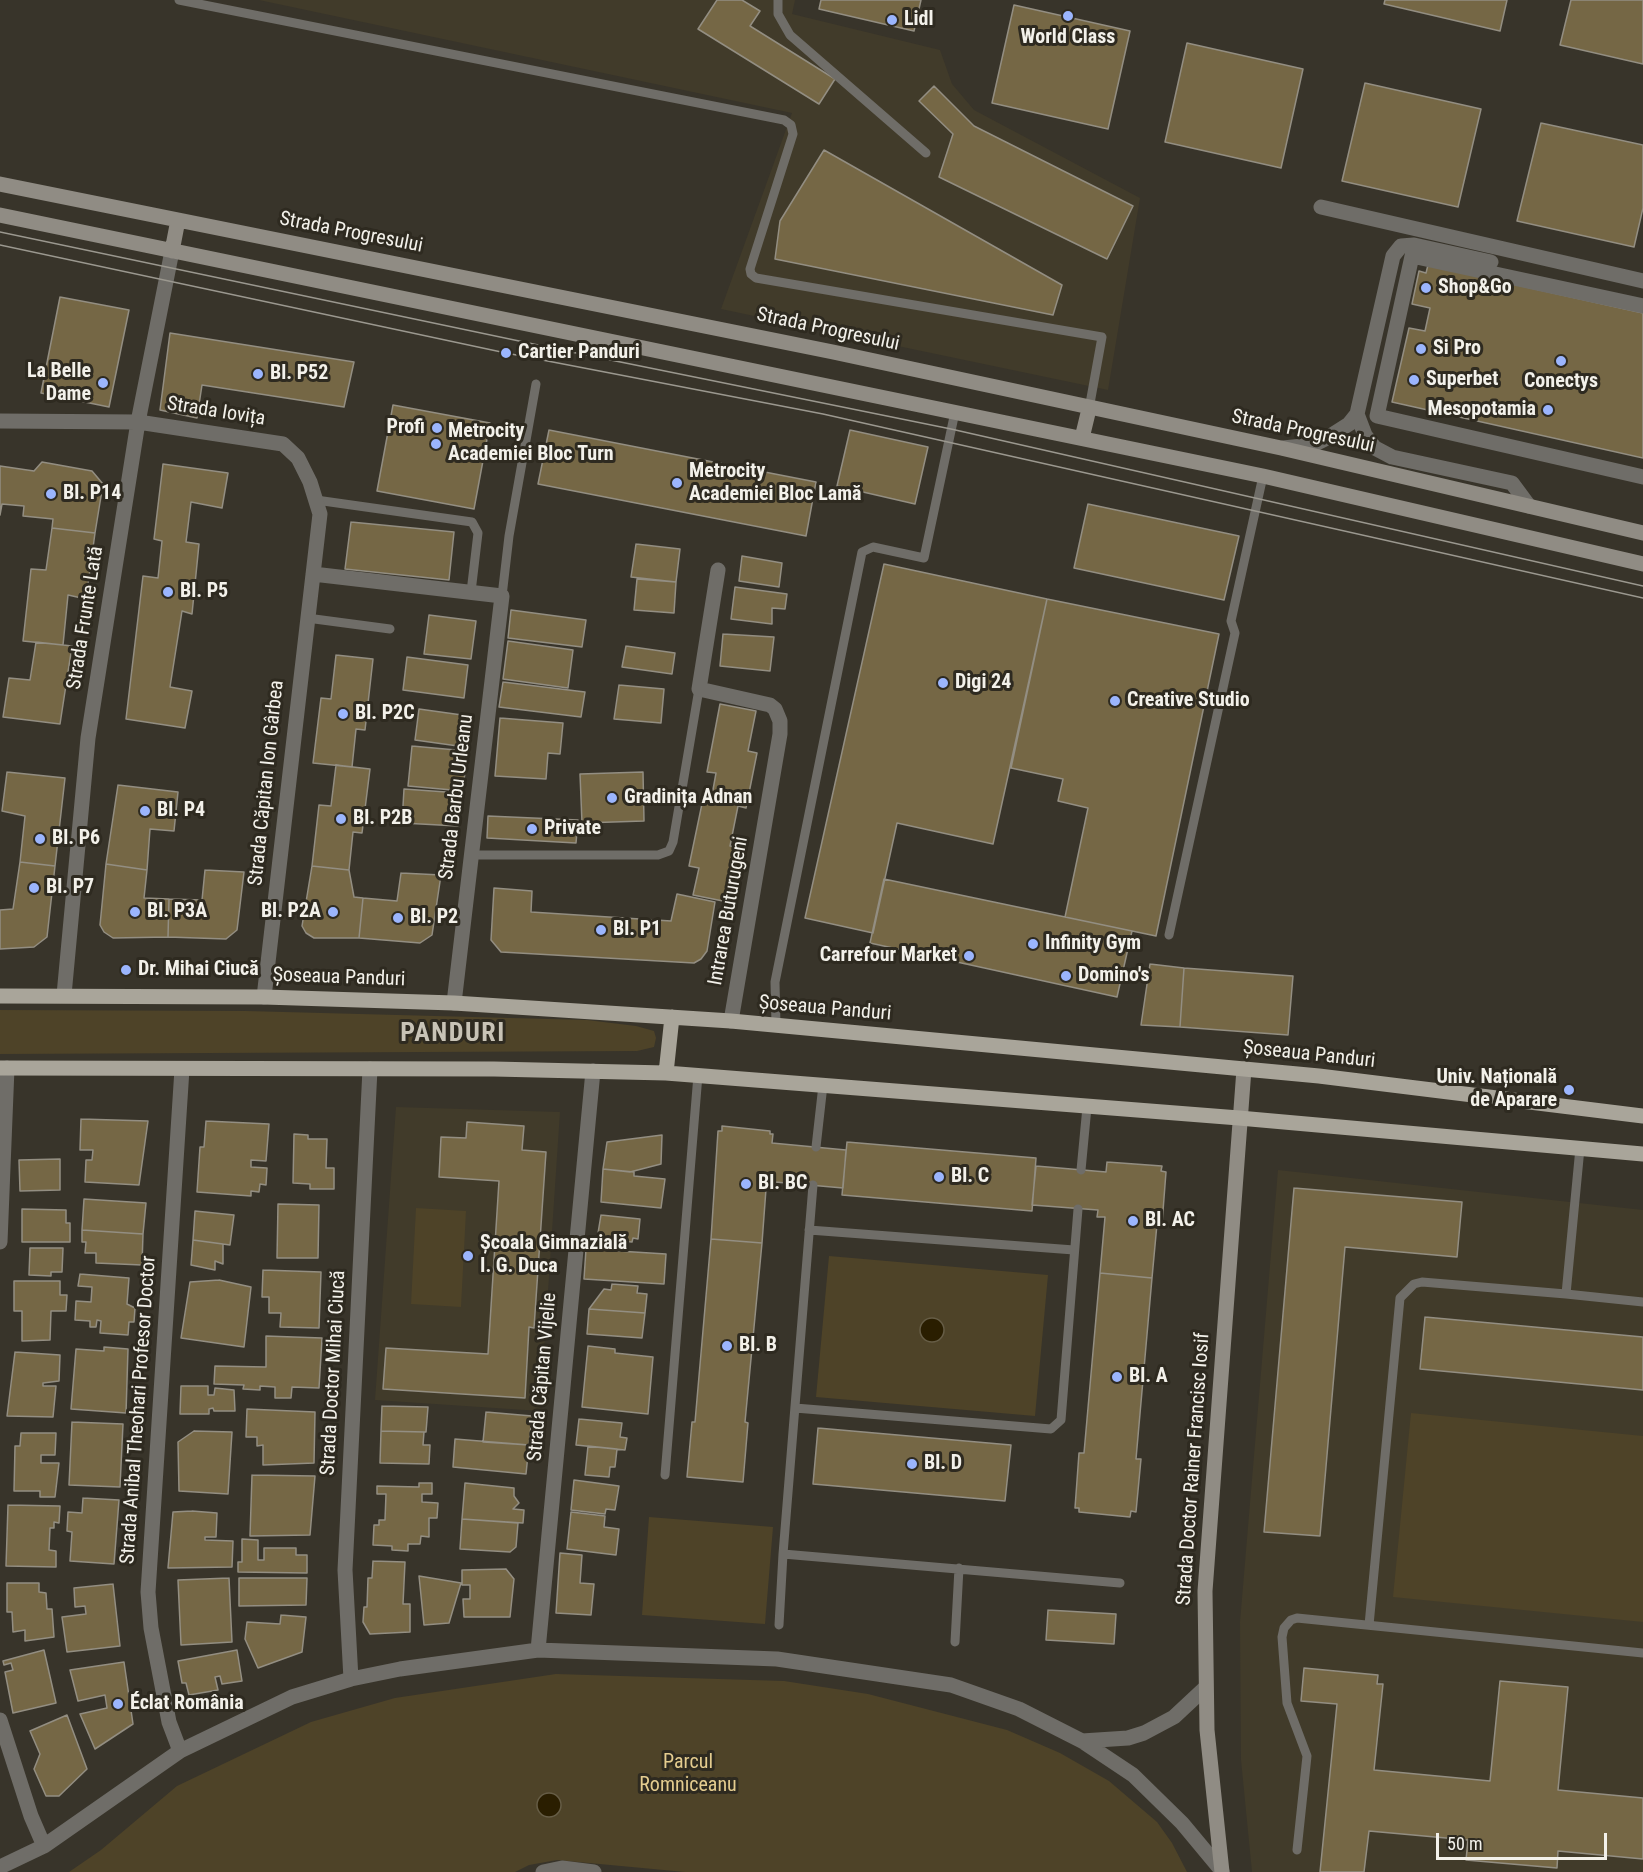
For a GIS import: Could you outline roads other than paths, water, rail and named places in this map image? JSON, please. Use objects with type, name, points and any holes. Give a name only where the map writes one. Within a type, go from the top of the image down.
[{"type":"main road","name":"Strada Progresului","points":[[0,184],[833,352],[1089,409],[1281,448],[1643,534]]},
{"type":"main road","points":[[0,215],[1263,476],[1643,564]]},
{"type":"main road","points":[[172,251],[178,220]]},
{"type":"main road","points":[[1082,438],[1089,409]]},
{"type":"main road","name":"Șoseaua Panduri","points":[[0,996],[264,997],[454,1003],[731,1021],[1244,1069],[1643,1116]]},
{"type":"main road","points":[[666,1073],[672,1017]]},
{"type":"main road","points":[[3,1068],[666,1073],[1239,1118],[1643,1154]]},
{"type":"main road","name":"Strada Doctor Rainer Francisc Iosif","points":[[1222,1871],[1204,1689],[1205,1591],[1244,1069]]},
{"type":"street","points":[[1321,207],[1643,281]]},
{"type":"street","points":[[1281,448],[1320,442],[1340,431],[1357,414],[1394,256],[1401,246],[1414,245],[1643,297]]},
{"type":"street","points":[[1475,269],[1480,245]]},
{"type":"street","name":"Strada Frunte Lată","points":[[64,995],[88,738],[138,422],[172,251]]},
{"type":"street","points":[[1643,306],[1412,256],[1377,416],[1643,477]]},
{"type":"street","points":[[1357,414],[1365,435],[1375,448],[1392,457],[1512,483],[1529,506]]},
{"type":"street","name":"Strada Iovița","points":[[0,421],[138,422],[283,444],[298,458],[320,514],[314,574]]},
{"type":"street","points":[[699,689],[718,570]]},
{"type":"street","points":[[314,574],[502,596]]},
{"type":"street","name":"Strada Căpitan Ion Gârbea","points":[[264,997],[314,574]]},
{"type":"street","name":"Strada Barbu Urleanu","points":[[454,1003],[502,596]]},
{"type":"street","name":"Intrarea Buturugeni","points":[[699,689],[770,705],[780,721],[780,734],[731,1021]]},
{"type":"street","points":[[0,1242],[3,1068]]},
{"type":"street","name":"Strada Anibal Theohari Profesor Doctor","points":[[180,1751],[170,1722],[151,1628],[148,1592],[182,1069]]},
{"type":"street","name":"Strada Doctor Mihai Ciucă","points":[[351,1679],[345,1570],[370,1069]]},
{"type":"street","name":"Strada Căpitan Vijelie","points":[[538,1650],[593,1071]]},
{"type":"street","points":[[0,1867],[44,1846],[180,1751],[276,1704],[351,1679],[400,1669],[538,1650],[777,1659],[892,1674],[951,1685],[996,1701],[1082,1741],[1133,1776],[1154,1794],[1222,1871]]},
{"type":"street","points":[[1082,1741],[1128,1738],[1144,1733],[1174,1717],[1204,1689]]},
{"type":"street","points":[[0,1720],[31,1816],[44,1846]]},
{"type":"street","points":[[543,1872],[562,1868],[594,1872]]},
{"type":"lane","points":[[179,0],[784,120],[790,125],[793,134],[750,269],[751,274],[756,278],[1102,337],[1089,409]]},
{"type":"lane","points":[[778,0],[778,14],[790,35],[926,153]]},
{"type":"lane","points":[[502,596],[509,536],[536,384]]},
{"type":"lane","points":[[776,1025],[775,982],[862,552],[873,547],[924,558],[954,412]]},
{"type":"lane","points":[[1169,935],[1235,633],[1231,621],[1263,476]]},
{"type":"lane","points":[[316,500],[472,522],[478,534],[471,592]]},
{"type":"lane","points":[[307,618],[390,629]]},
{"type":"lane","points":[[472,855],[658,855],[669,851],[673,842],[699,689]]},
{"type":"lane","points":[[665,1475],[698,1075]]},
{"type":"lane","points":[[816,1147],[823,1085]]},
{"type":"lane","points":[[1081,1170],[1087,1107]]},
{"type":"lane","points":[[1566,1294],[1580,1148]]},
{"type":"lane","points":[[779,1625],[813,1185]]},
{"type":"lane","points":[[795,1408],[1042,1431],[1051,1429],[1060,1420],[1078,1209]]},
{"type":"lane","points":[[809,1230],[1074,1250]]},
{"type":"lane","points":[[1369,1625],[1400,1298],[1414,1284],[1422,1282],[1643,1302]]},
{"type":"lane","points":[[783,1554],[1120,1583]]},
{"type":"lane","points":[[955,1642],[959,1568]]},
{"type":"lane","points":[[1297,1850],[1307,1756],[1287,1703],[1282,1637],[1284,1628],[1297,1618],[1643,1653]]},
{"type":"tram line","points":[[0,232],[951,429],[1643,586]]},
{"type":"tram line","points":[[0,245],[506,353],[823,414],[1643,598]]},
{"type":"place","name":"World Class","points":[[1068,16]]},
{"type":"place","name":"Lidl","points":[[892,20]]},
{"type":"place","name":"Shop&Go","points":[[1426,288]]},
{"type":"place","name":"Si Pro","points":[[1421,349]]},
{"type":"place","name":"Cartier Panduri","points":[[506,353]]},
{"type":"place","name":"Conectys","points":[[1561,361]]},
{"type":"place","name":"Bl. P52","points":[[258,374]]},
{"type":"place","name":"Superbet","points":[[1414,380]]},
{"type":"place","name":"La Belle Dame","points":[[103,383]]},
{"type":"place","name":"Mesopotamia","points":[[1548,410]]},
{"type":"place","name":"Profi","points":[[437,428]]},
{"type":"place","name":"Metrocity Academiei Bloc Turn","points":[[436,444]]},
{"type":"place","name":"Metrocity Academiei Bloc Lamă","points":[[677,483]]},
{"type":"place","name":"Bl. P14","points":[[51,494]]},
{"type":"place","name":"Bl. P5","points":[[168,592]]},
{"type":"place","name":"Digi 24","points":[[943,683]]},
{"type":"place","name":"Creative Studio","points":[[1115,701]]},
{"type":"place","name":"Bl. P2C","points":[[343,714]]},
{"type":"place","name":"Gradinița Adnan","points":[[612,798]]},
{"type":"place","name":"Bl. P4","points":[[145,811]]},
{"type":"place","name":"Bl. P2B","points":[[341,819]]},
{"type":"place","name":"Private","points":[[532,829]]},
{"type":"place","name":"Bl. P6","points":[[40,839]]},
{"type":"place","name":"Bl. P7","points":[[34,888]]},
{"type":"place","name":"Bl. P3A","points":[[135,912]]},
{"type":"place","name":"Bl. P2A","points":[[333,912]]},
{"type":"place","name":"Bl. P2","points":[[398,918]]},
{"type":"place","name":"Bl. P1","points":[[601,930]]},
{"type":"place","name":"Infinity Gym","points":[[1033,944]]},
{"type":"place","name":"Carrefour Market","points":[[969,956]]},
{"type":"place","name":"Dr. Mihai Ciucă","points":[[126,970]]},
{"type":"place","name":"Domino's","points":[[1066,976]]},
{"type":"place","name":"Univ. Națională de Aparare","points":[[1569,1090]]},
{"type":"place","name":"Bl. C","points":[[939,1177]]},
{"type":"place","name":"Bl. BC","points":[[746,1184]]},
{"type":"place","name":"Bl. AC","points":[[1133,1221]]},
{"type":"place","name":"Școala Gimnazială I. G. Duca","points":[[468,1256]]},
{"type":"place","name":"Bl. B","points":[[727,1346]]},
{"type":"place","name":"Bl. A","points":[[1117,1377]]},
{"type":"place","name":"Bl. D","points":[[912,1464]]},
{"type":"place","name":"Éclat România","points":[[118,1704]]},
{"type":"district","name":"PANDURI","points":[[453,1034]]},
{"type":"park label","name":"Parcul Romniceanu","points":[[688,1774]]}]
